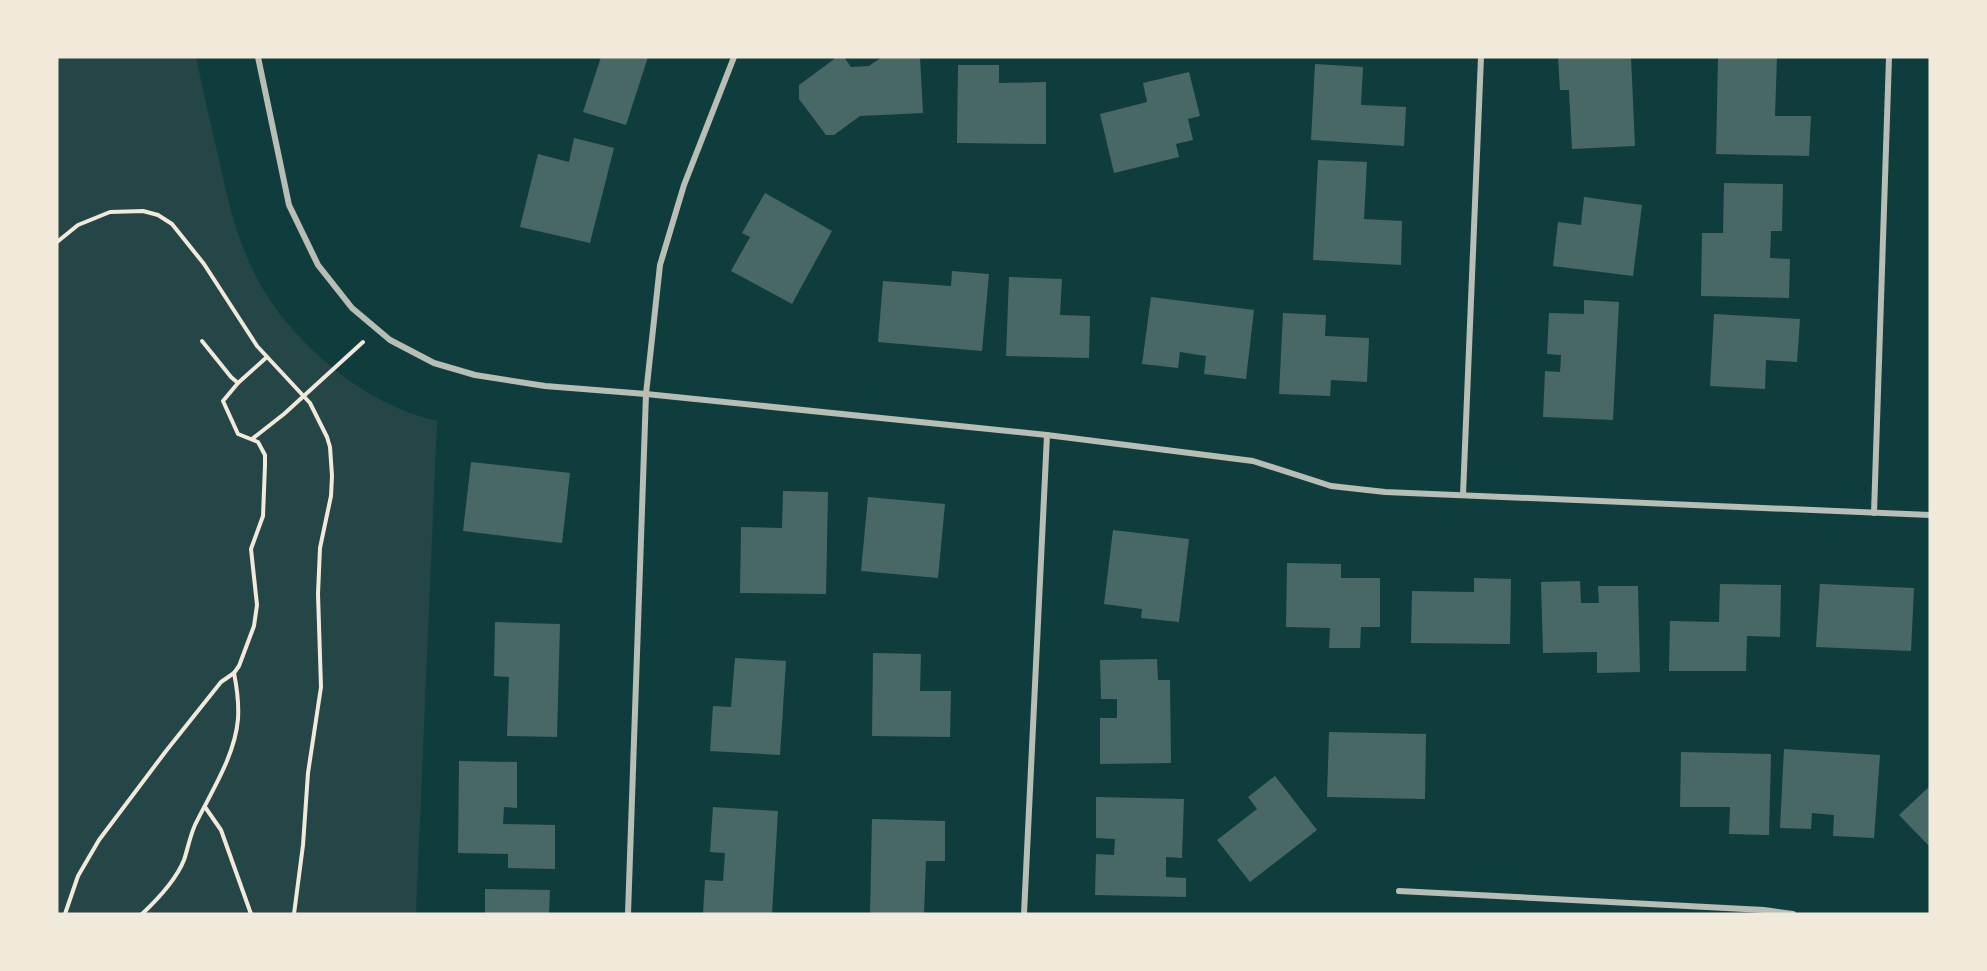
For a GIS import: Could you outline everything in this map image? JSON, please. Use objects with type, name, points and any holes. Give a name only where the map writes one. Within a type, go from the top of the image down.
[{"type":"street","points":[[258,57],[289,205],[318,265],[352,309],[390,340],[434,363],[475,375],[545,386],[646,394],[1047,435],[1252,461],[1331,486],[1385,492],[1930,515]]},
{"type":"street","points":[[628,914],[646,394],[660,265],[684,185],[735,57]]},
{"type":"street","points":[[1463,495],[1481,57]]},
{"type":"street","points":[[1874,513],[1889,57]]},
{"type":"street","points":[[1024,914],[1047,435]]},
{"type":"street","points":[[1399,891],[1764,910],[1793,914]]},
{"type":"path","points":[[57,242],[78,225],[110,212],[135,210],[158,215],[172,224],[189,245],[257,346],[310,403],[324,427],[332,461],[331,496],[320,558],[318,594],[321,687],[308,773],[303,845],[294,914]]},
{"type":"path","points":[[252,439],[284,414],[377,329]]},
{"type":"path","points":[[202,341],[238,383]]},
{"type":"path","points":[[65,914],[78,876],[99,840],[221,682],[234,673],[239,666],[254,626],[257,605],[251,549],[263,516],[265,465],[262,447],[252,439],[238,434],[223,401],[238,383],[267,357]]},
{"type":"path","points":[[142,914],[175,876],[184,858],[195,825],[206,807],[225,764],[237,727],[238,707],[234,673]]},
{"type":"path","points":[[206,807],[221,830],[251,914]]},
{"type":"shaded area","points":[[57,57],[196,57],[231,210],[247,258],[270,301],[305,343],[346,378],[397,407],[437,421],[416,914],[57,914]]},
{"type":"building","points":[[601,57],[648,57],[626,125],[583,112]]},
{"type":"building","points":[[837,57],[844,57],[851,67],[869,66],[882,57],[920,57],[923,113],[860,116],[834,135],[826,135],[799,99],[799,85]]},
{"type":"building","points":[[1558,57],[1631,57],[1635,146],[1572,149],[1569,90],[1560,90]]},
{"type":"building","points":[[1718,57],[1777,57],[1775,116],[1811,116],[1809,156],[1716,154]]},
{"type":"building","points":[[1315,64],[1363,67],[1361,105],[1406,107],[1404,146],[1311,140]]},
{"type":"building","points":[[958,65],[999,65],[999,83],[1046,82],[1046,144],[957,143]]},
{"type":"building","points":[[1189,72],[1200,116],[1188,119],[1193,140],[1176,144],[1179,157],[1114,173],[1100,114],[1147,102],[1143,83]]},
{"type":"building","points":[[574,138],[614,148],[590,243],[520,227],[538,154],[569,162]]},
{"type":"building","points":[[1318,160],[1367,162],[1364,219],[1402,221],[1401,265],[1313,260]]},
{"type":"building","points":[[1724,183],[1783,184],[1782,231],[1771,231],[1770,258],[1790,259],[1789,298],[1701,296],[1702,233],[1723,233]]},
{"type":"building","points":[[765,193],[832,231],[792,304],[731,271],[750,237],[742,233]]},
{"type":"building","points":[[1584,197],[1642,205],[1633,276],[1553,266],[1558,222],[1581,225]]},
{"type":"building","points":[[952,271],[989,274],[982,351],[878,342],[883,281],[951,286]]},
{"type":"building","points":[[1009,277],[1062,279],[1060,315],[1090,316],[1089,358],[1006,356]]},
{"type":"building","points":[[1151,297],[1254,310],[1246,379],[1204,374],[1206,356],[1180,352],[1178,368],[1142,364]]},
{"type":"building","points":[[1584,300],[1619,302],[1613,420],[1543,417],[1545,371],[1560,372],[1561,355],[1547,354],[1549,313],[1584,314]]},
{"type":"building","points":[[1283,313],[1326,315],[1325,336],[1369,338],[1367,382],[1331,380],[1330,396],[1279,394]]},
{"type":"building","points":[[1714,314],[1800,319],[1797,362],[1766,360],[1765,389],[1710,386]]},
{"type":"building","points":[[471,462],[570,473],[562,543],[463,531]]},
{"type":"building","points":[[783,491],[828,492],[826,594],[740,593],[741,527],[782,528]]},
{"type":"building","points":[[868,497],[945,504],[938,578],[861,571]]},
{"type":"building","points":[[1113,530],[1189,539],[1179,622],[1141,618],[1142,609],[1104,604]]},
{"type":"building","points":[[1287,563],[1341,564],[1341,578],[1380,578],[1380,627],[1361,627],[1360,648],[1329,648],[1330,628],[1286,627]]},
{"type":"building","points":[[1474,578],[1511,579],[1510,644],[1411,643],[1412,591],[1474,592]]},
{"type":"building","points":[[1580,581],[1581,603],[1599,603],[1598,586],[1638,586],[1640,672],[1597,673],[1597,652],[1543,653],[1541,582]]},
{"type":"building","points":[[1720,584],[1781,585],[1780,637],[1747,636],[1746,671],[1669,671],[1670,621],[1719,622]]},
{"type":"building","points":[[1820,584],[1914,588],[1911,651],[1816,647]]},
{"type":"building","points":[[495,622],[560,624],[557,737],[507,736],[509,677],[494,676]]},
{"type":"building","points":[[873,653],[921,654],[920,691],[951,691],[950,737],[872,736]]},
{"type":"building","points":[[735,658],[786,661],[780,755],[710,751],[713,706],[731,707]]},
{"type":"building","points":[[1157,659],[1158,680],[1170,680],[1171,763],[1100,764],[1100,718],[1117,718],[1117,699],[1101,699],[1100,660]]},
{"type":"building","points":[[1329,732],[1426,734],[1425,799],[1327,797]]},
{"type":"building","points":[[1784,749],[1880,755],[1874,838],[1833,836],[1834,815],[1812,813],[1811,829],[1780,828]]},
{"type":"building","points":[[1681,752],[1771,754],[1769,835],[1729,834],[1730,807],[1680,807]]},
{"type":"building","points":[[459,761],[517,762],[517,808],[504,807],[503,824],[555,825],[555,869],[508,868],[508,854],[458,853]]},
{"type":"building","points":[[1275,776],[1317,830],[1250,882],[1217,840],[1257,809],[1248,797]]},
{"type":"building","points":[[1930,786],[1930,847],[1899,815]]},
{"type":"building","points":[[1096,797],[1184,799],[1182,858],[1166,857],[1166,877],[1186,878],[1186,897],[1095,895],[1096,854],[1114,855],[1115,839],[1096,838]]},
{"type":"building","points":[[713,807],[778,811],[772,914],[703,914],[705,880],[723,881],[725,853],[710,852]]},
{"type":"building","points":[[872,819],[945,821],[945,861],[926,861],[924,914],[870,914]]},
{"type":"building","points":[[485,889],[550,890],[549,914],[485,914]]}]
